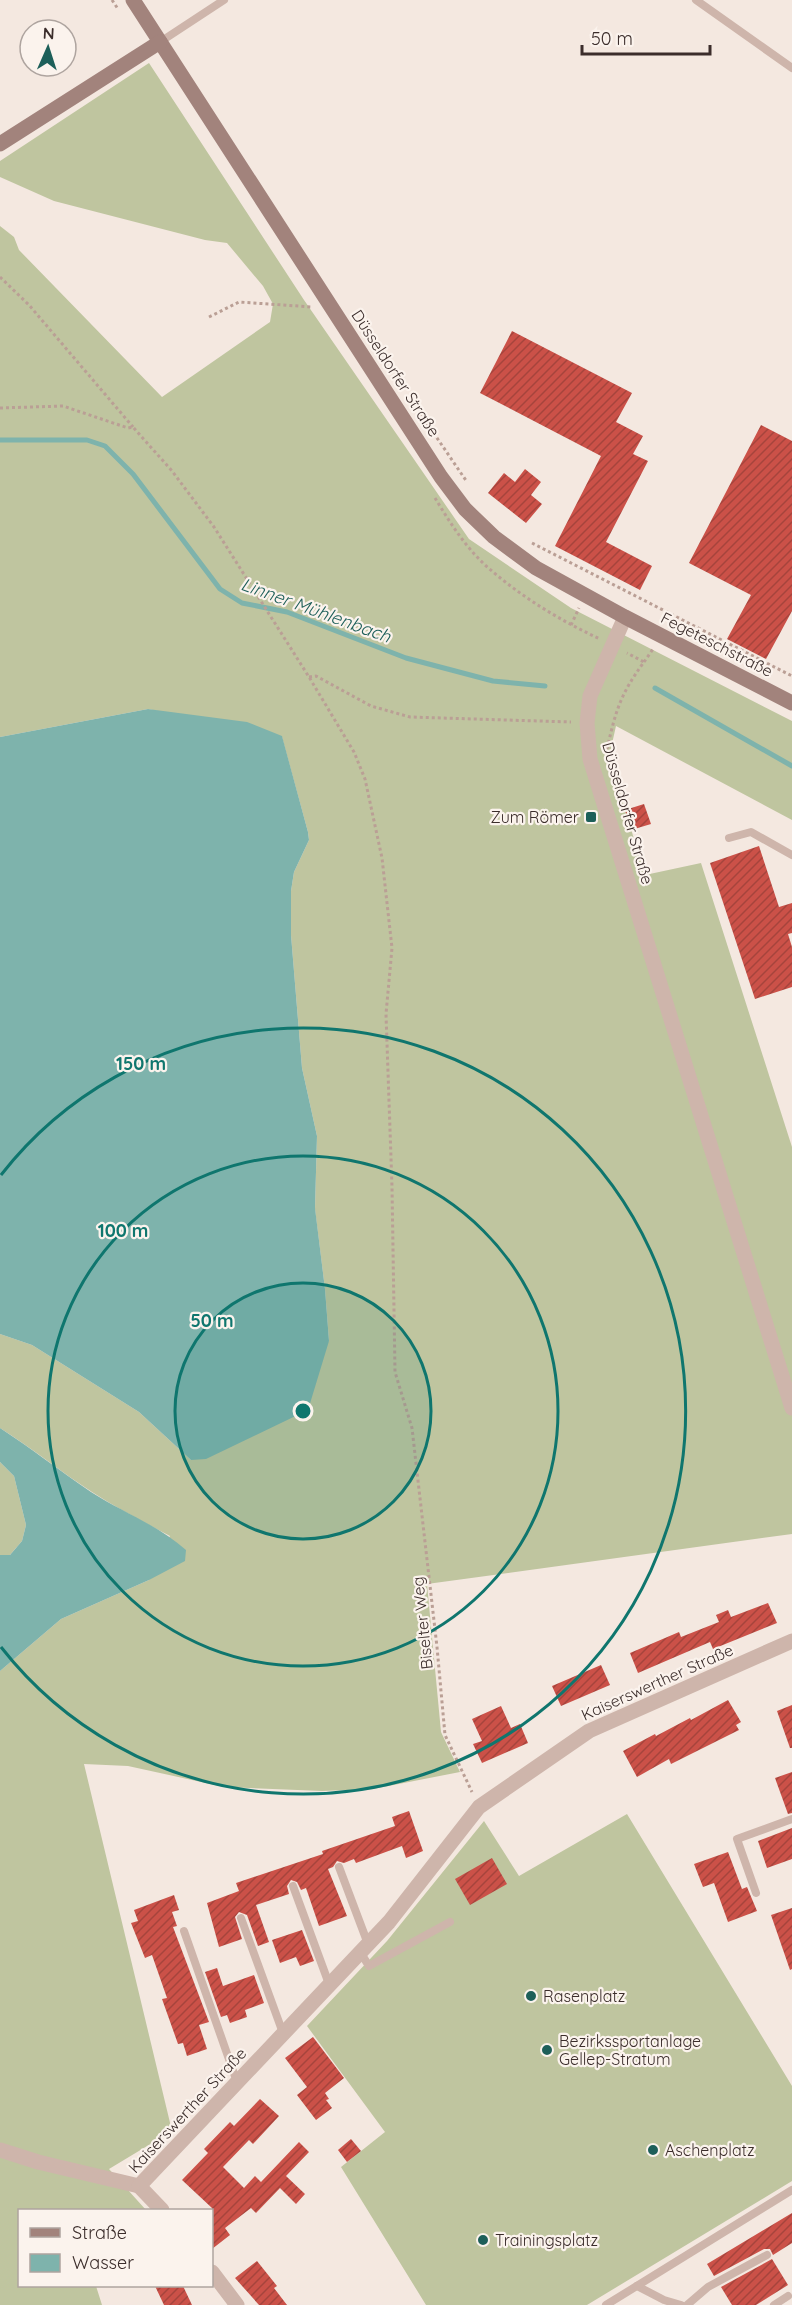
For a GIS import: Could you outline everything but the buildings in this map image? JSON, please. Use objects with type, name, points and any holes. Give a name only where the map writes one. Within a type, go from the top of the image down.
[{"type":"main road","name":"Düsseldorfer Straße","points":[[133,0],[441,477],[465,509],[494,537],[536,568],[625,617]]},
{"type":"main road","points":[[0,144],[160,42]]},
{"type":"main road","name":"Fegeteschstraße","points":[[625,617],[792,703]]},
{"type":"street","name":"Düsseldorfer Straße","points":[[625,617],[590,696],[587,723],[590,759],[792,1408]]},
{"type":"street","name":"Kaiserswerther Straße","points":[[160,2209],[139,2186],[389,1922],[479,1807],[589,1731],[792,1641]]},
{"type":"street","points":[[0,2150],[38,2162],[139,2186]]},
{"type":"street","points":[[213,2273],[237,2305]]},
{"type":"lane","points":[[160,42],[224,0]]},
{"type":"lane","points":[[696,0],[792,68]]},
{"type":"lane","points":[[729,838],[751,832],[792,855]]},
{"type":"lane","points":[[756,1893],[737,1839],[792,1819]]},
{"type":"lane","points":[[339,1867],[369,1966],[450,1922]]},
{"type":"lane","points":[[293,1886],[329,1984]]},
{"type":"lane","points":[[241,1918],[283,2033]]},
{"type":"lane","points":[[184,1931],[237,2082]]},
{"type":"lane","points":[[606,2305],[792,2190]]},
{"type":"lane","points":[[687,2305],[708,2287],[767,2255]]},
{"type":"lane","points":[[637,2286],[664,2300],[681,2305]]},
{"type":"lane","points":[[774,2305],[788,2296]]},
{"type":"path","name":"Biselter Weg","points":[[0,277],[29,305],[190,494],[309,677],[354,752],[365,779],[382,858],[392,948],[386,1014],[395,1371],[412,1428],[445,1735],[479,1807]]},
{"type":"path","points":[[209,316],[239,302],[312,307]]},
{"type":"path","points":[[0,408],[63,406],[128,428],[133,427]]},
{"type":"path","points":[[419,411],[471,489]]},
{"type":"path","points":[[528,541],[792,676]]},
{"type":"path","points":[[607,749],[619,700],[644,662],[612,645]]},
{"type":"path","points":[[309,677],[316,676],[370,706],[410,717],[587,723]]},
{"type":"green space","points":[[149,63],[304,300],[469,539],[571,608],[792,721],[792,820],[616,726],[609,757],[645,875],[701,863],[792,1147],[792,1534],[427,1584],[441,1732],[460,1772],[373,1789],[322,1791],[224,1787],[128,1766],[84,1764],[172,2131],[109,2169],[145,2209],[18,2209],[18,2287],[96,2287],[102,2305],[0,2305],[0,1671],[61,1619],[149,1580],[170,1536],[92,1492],[0,1428],[0,1334],[32,1345],[139,1412],[191,1460],[329,1341],[315,1209],[317,1136],[302,1068],[291,935],[291,891],[294,872],[309,840],[282,737],[148,709],[0,737],[0,226],[14,237],[19,250],[162,397],[270,322],[273,304],[263,286],[227,243],[205,240],[54,201],[0,177],[0,161]]},
{"type":"green space","points":[[0,1462],[14,1476],[26,1525],[22,1541],[9,1556],[0,1555]]},
{"type":"green space","name":"Bezirkssportanlage Gellep-Stratum","points":[[627,1814],[792,2086],[792,2181],[587,2305],[426,2305],[341,2167],[385,2132],[307,2026],[387,1941],[484,1821],[519,1876]]},
{"type":"water","points":[[148,709],[247,722],[282,736],[309,840],[294,872],[291,891],[291,935],[302,1068],[317,1136],[315,1208],[329,1341],[308,1410],[206,1459],[191,1460],[139,1412],[32,1345],[0,1334],[0,737]]},
{"type":"water","points":[[0,1428],[91,1492],[152,1526],[186,1550],[185,1561],[149,1580],[61,1619],[0,1671],[0,1555],[10,1555],[22,1541],[26,1525],[14,1476],[0,1462]]},
{"type":"waterway","name":"Linner Mühlenbach","points":[[0,440],[87,440],[105,446],[133,474],[220,589],[242,603],[287,612],[406,658],[493,681],[545,686]]},
{"type":"waterway","name":"Linner Mühlenbach","points":[[655,688],[792,766]]},
{"type":"place","name":"Zum Römer","points":[[591,817]]},
{"type":"place","name":"Rasenplatz","points":[[531,1996]]},
{"type":"place","name":"Bezirkssportanlage Gellep-Stratum","points":[[547,2050]]},
{"type":"place","name":"Aschenplatz","points":[[653,2150]]},
{"type":"place","name":"Trainingsplatz","points":[[483,2240]]}]
